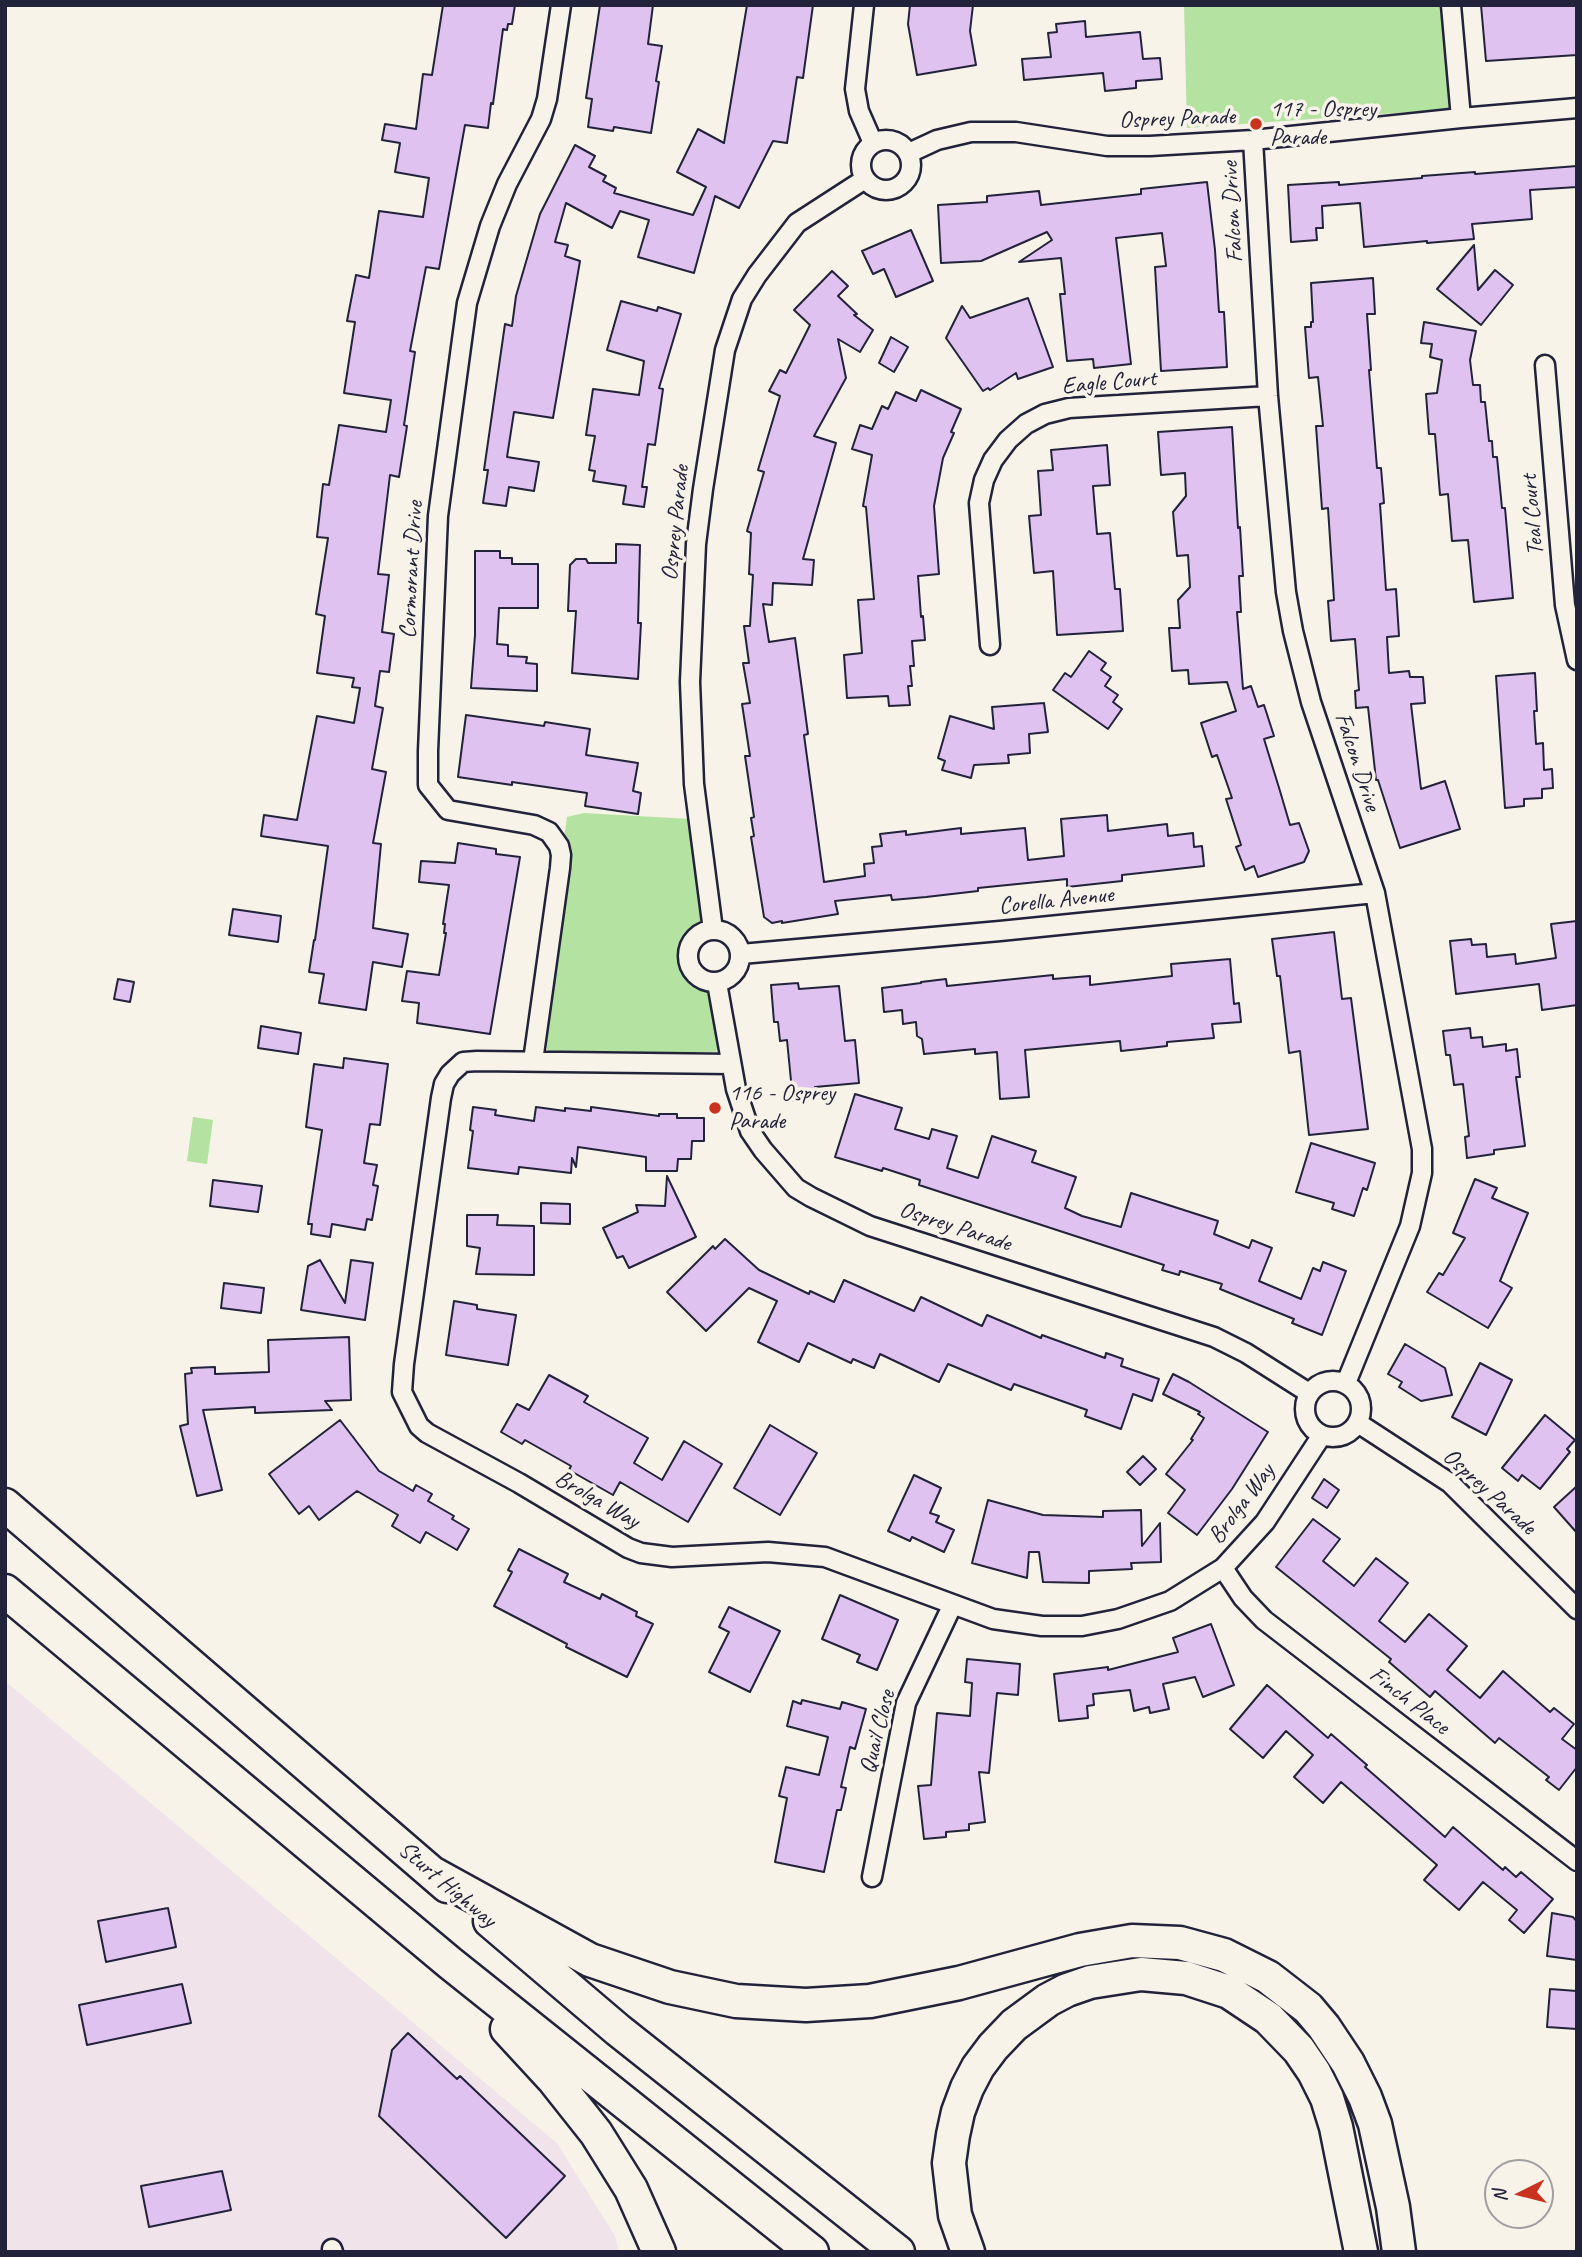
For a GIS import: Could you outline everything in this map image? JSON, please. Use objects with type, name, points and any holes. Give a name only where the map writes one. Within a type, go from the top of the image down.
[{"type":"highway","name":"Sturt Highway","points":[[5,1505],[618,2030],[898,2252]]},
{"type":"highway","points":[[5,1591],[450,1963],[812,2252]]},
{"type":"highway","points":[[432,1873],[590,1960],[670,1987],[736,2001],[806,2005],[870,2001],[959,1983],[1080,1950],[1132,1941],[1180,1943],[1224,1955],[1244,1963],[1288,1991],[1308,2008],[1339,2048],[1361,2088],[1375,2124],[1393,2207],[1399,2252]]},
{"type":"highway","points":[[450,1963],[554,2080],[596,2133],[631,2189],[659,2252]]},
{"type":"highway","points":[[968,2252],[955,2215],[950,2163],[958,2112],[978,2067],[1013,2025],[1048,2000],[1090,1982],[1141,1974],[1186,1978],[1229,1992],[1268,2018],[1300,2050],[1314,2072],[1336,2127],[1361,2252]]},
{"type":"highway","points":[[1393,2207],[1409,2252]]},
{"type":"street","name":"Cormorant Drive","points":[[533,1061],[560,868],[559,846],[549,831],[534,825],[448,810],[428,785],[428,751],[438,516],[467,303],[489,226],[507,184],[541,120],[547,99],[561,5]]},
{"type":"street","points":[[864,5],[855,89],[859,111],[873,143]]},
{"type":"street","points":[[1451,5],[1461,117]]},
{"type":"street","name":"Osprey Parade","points":[[909,153],[937,141],[971,132],[995,130],[1107,146],[1150,146],[1253,140],[1461,117],[1577,108]]},
{"type":"street","name":"Falcon Drive","points":[[1253,140],[1268,396],[1286,592],[1311,702],[1375,893],[1422,1149],[1422,1173],[1410,1226],[1346,1383]]},
{"type":"street","points":[[893,141],[902,145],[909,153],[910,172],[906,181],[898,187],[889,191],[878,189],[865,179],[861,168],[862,158],[873,143],[893,141]]},
{"type":"street","name":"Osprey Parade","points":[[713,930],[694,784],[690,682],[696,544],[725,350],[742,299],[797,223],[865,179]]},
{"type":"street","name":"Teal Court","points":[[1545,365],[1565,605],[1577,660]]},
{"type":"street","name":"Eagle Court","points":[[990,645],[979,503],[984,480],[993,460],[1008,440],[1026,424],[1045,414],[1069,408],[1268,396]]},
{"type":"street","name":"Corella Avenue","points":[[741,954],[1375,893]]},
{"type":"street","points":[[713,930],[732,936],[741,954],[732,977],[717,983],[706,982],[697,977],[688,958],[689,948],[695,939],[703,932],[713,930]]},
{"type":"street","name":"Osprey Parade","points":[[717,983],[736,1090],[750,1131],[796,1188],[870,1226],[1214,1337],[1246,1353],[1309,1393]]},
{"type":"street","name":"Brolga Way","points":[[731,1064],[463,1062],[450,1074],[444,1084],[423,1218],[402,1392],[419,1426],[427,1433],[641,1553],[672,1557],[768,1552],[825,1557],[952,1606],[993,1619],[1042,1626],[1082,1626],[1118,1619],[1170,1601],[1223,1569],[1265,1522],[1322,1435]]},
{"type":"street","points":[[1333,1380],[1346,1383],[1357,1394],[1362,1408],[1358,1423],[1348,1433],[1335,1437],[1322,1435],[1309,1424],[1305,1408],[1309,1393],[1319,1383],[1333,1380]]},
{"type":"street","name":"Osprey Parade","points":[[1358,1423],[1450,1483],[1577,1609]]},
{"type":"street","name":"Finch Place","points":[[1223,1569],[1264,1620],[1577,1861]]},
{"type":"street","name":"Quail Close","points":[[872,1877],[906,1703],[952,1606]]},
{"type":"shaded area","points":[[5,1681],[557,2143],[615,2236],[619,2252],[5,2252]]},
{"type":"green space","points":[[1184,5],[1445,5],[1451,109],[1187,128]]},
{"type":"green space","points":[[584,813],[691,819],[702,923],[685,941],[680,958],[687,975],[708,989],[720,1040],[716,1052],[548,1053],[544,1040],[572,859],[564,838],[567,817]]},
{"type":"green space","points":[[193,1117],[213,1120],[207,1164],[187,1161]]},
{"type":"building","points":[[443,5],[515,5],[512,24],[508,24],[507,30],[503,29],[488,128],[465,125],[439,269],[426,267],[410,351],[415,352],[399,477],[390,475],[378,574],[389,575],[382,632],[394,634],[389,672],[380,671],[375,706],[383,708],[372,769],[386,772],[373,843],[381,844],[373,928],[408,934],[402,967],[373,962],[366,1010],[319,1003],[324,974],[309,972],[328,846],[261,836],[264,815],[297,820],[317,716],[354,723],[360,688],[352,687],[354,678],[317,673],[325,616],[316,614],[328,538],[317,537],[323,484],[329,485],[339,425],[386,432],[391,400],[344,393],[355,322],[347,321],[356,275],[369,278],[379,211],[423,217],[429,178],[395,172],[400,143],[382,140],[385,124],[416,129],[423,74],[432,75]]},
{"type":"building","points":[[600,5],[653,5],[648,44],[662,46],[651,133],[614,127],[613,131],[588,127],[592,99],[586,98]]},
{"type":"building","points":[[747,5],[813,5],[803,78],[797,77],[787,143],[773,141],[739,208],[715,196],[694,273],[638,257],[649,220],[620,211],[612,228],[566,203],[555,242],[568,245],[565,256],[580,261],[553,418],[514,412],[507,457],[539,462],[534,491],[509,487],[506,506],[483,503],[488,470],[484,470],[505,324],[512,326],[516,296],[540,214],[575,145],[595,156],[589,167],[606,176],[603,181],[616,188],[614,193],[693,215],[706,187],[677,172],[698,129],[724,143]]},
{"type":"building","points":[[910,5],[973,5],[970,31],[976,65],[917,75],[908,24]]},
{"type":"building","points":[[1481,5],[1577,5],[1577,55],[1486,61]]},
{"type":"building","points":[[1085,21],[1086,37],[1140,32],[1143,59],[1160,58],[1162,79],[1136,81],[1136,88],[1105,91],[1103,73],[1024,80],[1022,59],[1051,57],[1048,33],[1057,32],[1056,24]]},
{"type":"building","points":[[1577,166],[1577,187],[1530,190],[1532,219],[1472,224],[1474,239],[1364,247],[1360,203],[1322,206],[1323,228],[1316,228],[1317,240],[1291,242],[1288,185],[1339,182],[1339,185],[1422,176]]},
{"type":"building","points":[[1207,182],[1219,312],[1224,312],[1227,367],[1161,371],[1155,267],[1166,266],[1162,233],[1116,238],[1131,364],[1094,368],[1093,359],[1067,361],[1060,294],[1065,294],[1061,258],[1019,262],[1052,240],[1047,232],[981,261],[941,263],[938,205],[987,202],[987,196],[1039,191],[1041,205],[1141,194],[1141,189]]},
{"type":"building","points":[[911,230],[933,281],[896,297],[884,269],[873,274],[862,251]]},
{"type":"building","points":[[1474,245],[1478,290],[1495,270],[1513,285],[1481,325],[1437,289]]},
{"type":"building","points":[[832,271],[848,286],[838,296],[857,314],[854,315],[873,330],[860,352],[838,339],[846,378],[814,436],[836,443],[803,559],[814,560],[812,585],[773,583],[772,605],[763,604],[769,642],[795,638],[808,734],[804,735],[824,882],[865,876],[864,864],[874,863],[872,847],[882,846],[880,834],[906,831],[906,835],[961,828],[961,834],[1025,828],[1028,860],[1064,856],[1061,819],[1107,815],[1108,831],[1167,824],[1168,836],[1193,833],[1194,847],[1202,846],[1204,866],[1122,875],[1122,881],[1067,887],[1067,879],[978,888],[978,891],[926,897],[892,900],[891,895],[835,901],[838,914],[782,923],[772,923],[764,917],[751,837],[754,836],[751,818],[754,817],[745,756],[750,756],[742,704],[750,703],[743,663],[749,663],[744,626],[750,626],[753,575],[749,574],[751,533],[747,531],[764,472],[758,470],[780,396],[769,391],[780,370],[786,373],[810,325],[794,310]]},
{"type":"building","points":[[1373,278],[1375,314],[1367,314],[1369,370],[1377,468],[1381,468],[1384,503],[1380,504],[1386,590],[1396,589],[1399,636],[1387,637],[1389,673],[1409,671],[1410,677],[1423,677],[1425,703],[1411,704],[1421,789],[1445,781],[1460,829],[1400,848],[1376,780],[1368,707],[1356,708],[1355,691],[1359,690],[1355,639],[1331,641],[1328,601],[1334,600],[1328,508],[1322,509],[1316,426],[1323,426],[1318,377],[1309,378],[1305,327],[1311,327],[1313,322],[1311,283]]},
{"type":"building","points":[[1028,298],[1053,367],[1018,379],[1016,373],[990,390],[988,388],[983,391],[946,338],[962,306],[970,318]]},
{"type":"building","points":[[621,301],[657,311],[658,307],[681,314],[659,388],[663,389],[655,445],[648,444],[642,487],[647,487],[644,507],[623,504],[626,486],[593,481],[595,471],[589,470],[595,436],[586,435],[593,389],[639,395],[644,361],[607,350]]},
{"type":"building","points":[[1424,322],[1476,331],[1470,360],[1473,385],[1480,385],[1481,402],[1485,402],[1489,441],[1492,441],[1493,457],[1497,457],[1502,508],[1505,508],[1513,598],[1474,602],[1468,540],[1452,541],[1448,494],[1440,495],[1435,434],[1429,434],[1426,394],[1437,393],[1442,360],[1430,357],[1432,344],[1421,343]]},
{"type":"building","points":[[891,337],[908,347],[894,372],[879,363]]},
{"type":"building","points":[[921,390],[961,409],[943,458],[934,506],[939,574],[918,576],[925,640],[912,641],[914,666],[910,666],[910,705],[889,706],[888,696],[847,698],[844,655],[862,653],[858,600],[874,599],[866,507],[863,506],[872,455],[852,449],[860,425],[872,429],[882,406],[888,409],[896,392],[916,401]]},
{"type":"building","points":[[1232,427],[1243,576],[1239,576],[1241,612],[1237,612],[1243,689],[1251,686],[1258,707],[1264,705],[1274,736],[1264,739],[1290,825],[1299,823],[1309,851],[1304,862],[1258,877],[1254,866],[1245,870],[1236,847],[1241,845],[1226,799],[1232,798],[1217,755],[1212,757],[1201,723],[1236,711],[1227,682],[1189,684],[1188,670],[1172,671],[1169,628],[1180,628],[1178,600],[1190,587],[1188,555],[1177,556],[1173,512],[1186,496],[1185,473],[1161,475],[1158,432]]},
{"type":"building","points":[[1107,445],[1110,485],[1093,486],[1097,534],[1110,533],[1115,589],[1120,589],[1123,631],[1057,635],[1053,571],[1034,573],[1029,516],[1041,515],[1038,471],[1053,470],[1051,450]]},
{"type":"building","points":[[616,544],[640,545],[638,623],[641,623],[638,679],[572,673],[576,611],[568,611],[570,565],[576,559],[586,559],[588,563],[616,563]]},
{"type":"building","points":[[475,551],[500,551],[500,558],[512,558],[512,564],[538,564],[538,608],[499,608],[497,644],[508,645],[508,656],[527,657],[526,663],[537,664],[537,691],[471,688],[475,635]]},
{"type":"building","points":[[1089,651],[1106,663],[1101,670],[1111,677],[1105,686],[1118,695],[1113,702],[1122,709],[1108,729],[1053,690],[1065,673],[1071,677]]},
{"type":"building","points":[[1535,673],[1536,744],[1543,743],[1544,770],[1552,769],[1553,788],[1542,789],[1542,798],[1524,799],[1524,806],[1505,808],[1496,676]]},
{"type":"building","points":[[1044,703],[1048,732],[1029,734],[1030,753],[1008,755],[1009,763],[974,765],[971,778],[942,770],[945,761],[938,758],[950,716],[994,729],[992,707]]},
{"type":"building","points":[[466,715],[544,726],[545,722],[590,729],[586,755],[638,763],[633,791],[641,793],[638,814],[585,806],[587,793],[458,777]]},
{"type":"building","points":[[458,843],[496,849],[496,854],[520,857],[490,1034],[417,1023],[419,1003],[402,1001],[407,971],[439,975],[446,933],[443,924],[449,885],[419,882],[421,861],[455,863]]},
{"type":"building","points":[[233,909],[281,916],[278,942],[229,935]]},
{"type":"building","points":[[1577,921],[1577,1005],[1542,1010],[1539,984],[1456,994],[1450,941],[1471,939],[1472,945],[1486,944],[1487,957],[1515,954],[1516,964],[1556,958],[1551,924]]},
{"type":"building","points":[[1334,932],[1342,999],[1351,998],[1368,1129],[1309,1135],[1300,1051],[1289,1053],[1280,976],[1277,976],[1272,939]]},
{"type":"building","points":[[1230,959],[1234,1004],[1239,1003],[1241,1022],[1212,1024],[1214,1038],[1167,1042],[1167,1046],[1121,1051],[1120,1041],[1025,1050],[1029,1097],[1000,1099],[997,1052],[975,1054],[975,1049],[924,1054],[922,1039],[917,1036],[916,1022],[903,1024],[902,1010],[884,1012],[882,988],[921,982],[946,979],[947,986],[1053,975],[1053,979],[1090,976],[1090,985],[1172,976],[1171,964]]},
{"type":"building","points":[[118,979],[134,982],[130,1002],[114,999]]},
{"type":"building","points":[[798,983],[799,989],[839,986],[845,1041],[855,1040],[859,1083],[815,1087],[817,1098],[793,1101],[787,1040],[780,1041],[778,1022],[774,1022],[771,985]]},
{"type":"building","points":[[261,1026],[301,1033],[298,1054],[258,1048]]},
{"type":"building","points":[[1470,1028],[1471,1038],[1482,1037],[1483,1047],[1506,1044],[1506,1051],[1517,1049],[1520,1077],[1516,1077],[1525,1146],[1494,1150],[1494,1154],[1467,1158],[1465,1137],[1469,1136],[1463,1084],[1454,1085],[1443,1031]]},
{"type":"building","points":[[344,1058],[388,1064],[380,1125],[370,1124],[364,1163],[377,1165],[373,1185],[378,1186],[372,1220],[367,1219],[365,1230],[332,1224],[330,1237],[311,1234],[312,1224],[308,1224],[322,1130],[306,1127],[314,1064],[343,1068]]},
{"type":"building","points":[[855,1094],[902,1108],[895,1129],[929,1139],[932,1129],[957,1136],[947,1168],[978,1178],[992,1136],[1036,1151],[1032,1162],[1076,1177],[1065,1208],[1082,1216],[1121,1227],[1131,1193],[1218,1221],[1214,1234],[1249,1248],[1252,1240],[1272,1248],[1259,1281],[1301,1299],[1313,1268],[1320,1271],[1323,1262],[1346,1271],[1322,1335],[1292,1323],[1294,1319],[1220,1289],[1222,1284],[1180,1271],[1179,1275],[1162,1270],[1164,1265],[919,1185],[920,1180],[835,1157]]},
{"type":"building","points":[[473,1107],[496,1110],[495,1115],[534,1121],[536,1107],[591,1111],[591,1107],[659,1116],[677,1114],[677,1118],[704,1118],[704,1141],[692,1141],[691,1159],[678,1159],[677,1171],[646,1171],[646,1157],[578,1147],[576,1167],[572,1158],[571,1173],[519,1167],[518,1174],[468,1168]]},
{"type":"building","points":[[1311,1143],[1375,1163],[1367,1190],[1363,1188],[1354,1216],[1332,1209],[1334,1203],[1296,1192]]},
{"type":"building","points":[[667,1176],[696,1237],[629,1268],[623,1256],[617,1258],[603,1228],[638,1212],[636,1205],[665,1206]]},
{"type":"building","points":[[1475,1179],[1497,1188],[1492,1198],[1528,1213],[1500,1281],[1512,1288],[1488,1328],[1427,1292],[1439,1273],[1443,1275],[1465,1238],[1453,1233]]},
{"type":"building","points":[[213,1180],[262,1186],[258,1212],[210,1206]]},
{"type":"building","points":[[541,1203],[570,1204],[570,1224],[541,1223]]},
{"type":"building","points":[[467,1215],[498,1215],[497,1225],[534,1226],[534,1275],[476,1274],[480,1248],[467,1246]]},
{"type":"building","points":[[725,1239],[759,1270],[809,1294],[810,1291],[834,1302],[844,1280],[914,1311],[921,1297],[982,1326],[987,1315],[1041,1338],[1042,1335],[1105,1358],[1106,1353],[1123,1359],[1121,1366],[1159,1379],[1152,1401],[1133,1394],[1121,1429],[1085,1416],[1087,1410],[1014,1384],[1011,1390],[948,1364],[939,1382],[880,1354],[874,1368],[853,1359],[851,1363],[808,1343],[799,1362],[758,1342],[777,1301],[749,1288],[706,1331],[667,1292],[713,1246],[715,1249]]},
{"type":"building","points":[[320,1260],[345,1303],[351,1260],[373,1263],[365,1320],[301,1310],[308,1266]]},
{"type":"building","points":[[224,1283],[264,1288],[261,1313],[221,1308]]},
{"type":"building","points":[[454,1301],[477,1305],[477,1309],[516,1315],[508,1365],[446,1355]]},
{"type":"building","points":[[349,1337],[351,1400],[325,1401],[332,1410],[255,1413],[255,1407],[203,1410],[222,1490],[197,1496],[180,1426],[188,1424],[185,1374],[192,1373],[191,1368],[215,1367],[215,1374],[269,1372],[268,1340]]},
{"type":"building","points":[[1405,1344],[1445,1368],[1452,1395],[1421,1401],[1399,1387],[1402,1382],[1388,1374]]},
{"type":"building","points":[[1480,1363],[1512,1380],[1486,1435],[1452,1417]]},
{"type":"building","points":[[1173,1374],[1268,1432],[1232,1489],[1197,1535],[1168,1513],[1185,1490],[1166,1474],[1193,1440],[1191,1439],[1204,1418],[1198,1414],[1200,1412],[1163,1394]]},
{"type":"building","points":[[549,1375],[588,1396],[584,1402],[648,1438],[634,1463],[662,1480],[684,1441],[722,1464],[688,1522],[620,1482],[613,1495],[569,1470],[571,1466],[525,1440],[522,1444],[501,1432],[517,1404],[529,1410]]},
{"type":"building","points":[[1545,1415],[1575,1440],[1567,1449],[1570,1452],[1540,1489],[1522,1475],[1518,1481],[1502,1468]]},
{"type":"building","points":[[340,1420],[379,1471],[413,1491],[416,1485],[432,1494],[428,1501],[454,1516],[452,1519],[469,1529],[457,1550],[426,1532],[420,1543],[392,1526],[398,1515],[357,1491],[319,1520],[309,1506],[299,1514],[269,1474]]},
{"type":"building","points":[[770,1425],[817,1453],[780,1515],[734,1488]]},
{"type":"building","points":[[1143,1456],[1156,1469],[1140,1485],[1127,1472]]},
{"type":"building","points":[[914,1475],[941,1488],[930,1513],[939,1516],[936,1522],[954,1530],[944,1552],[912,1537],[910,1541],[888,1531]]},
{"type":"building","points":[[1324,1479],[1339,1490],[1327,1508],[1312,1498]]},
{"type":"building","points":[[1577,1486],[1577,1533],[1554,1507]]},
{"type":"building","points":[[988,1500],[1043,1515],[1103,1517],[1103,1511],[1141,1510],[1142,1546],[1160,1523],[1161,1562],[1131,1563],[1132,1569],[1089,1571],[1089,1583],[1043,1582],[1039,1552],[1029,1552],[1027,1578],[972,1563]]},
{"type":"building","points":[[1313,1519],[1340,1539],[1323,1561],[1354,1586],[1376,1558],[1408,1583],[1379,1621],[1405,1642],[1429,1614],[1467,1646],[1447,1670],[1480,1698],[1503,1671],[1550,1712],[1554,1708],[1574,1724],[1562,1739],[1577,1750],[1577,1767],[1559,1790],[1546,1780],[1549,1777],[1499,1738],[1495,1743],[1435,1691],[1430,1697],[1389,1662],[1391,1659],[1276,1567]]},
{"type":"building","points":[[519,1549],[568,1574],[564,1582],[600,1599],[602,1594],[637,1612],[636,1616],[653,1624],[627,1677],[566,1647],[567,1644],[494,1606],[512,1572],[508,1570]]},
{"type":"building","points":[[840,1595],[898,1620],[877,1670],[857,1662],[860,1655],[822,1639]]},
{"type":"building","points":[[729,1607],[780,1631],[750,1692],[709,1672],[729,1632],[719,1627]]},
{"type":"building","points":[[1211,1624],[1234,1685],[1203,1697],[1195,1677],[1163,1684],[1169,1709],[1150,1713],[1149,1707],[1134,1711],[1130,1690],[1093,1694],[1094,1705],[1087,1706],[1088,1718],[1059,1721],[1054,1674],[1108,1667],[1108,1670],[1178,1652],[1173,1638]]},
{"type":"building","points":[[967,1659],[1020,1664],[1018,1695],[997,1693],[989,1773],[979,1772],[985,1822],[969,1824],[969,1830],[946,1832],[946,1837],[924,1839],[918,1786],[931,1785],[937,1713],[970,1716],[972,1683],[965,1682]]},
{"type":"building","points":[[1267,1685],[1328,1738],[1331,1734],[1445,1837],[1453,1827],[1503,1870],[1505,1867],[1516,1877],[1521,1872],[1553,1899],[1524,1933],[1509,1920],[1517,1910],[1483,1882],[1459,1910],[1424,1880],[1437,1865],[1341,1782],[1323,1803],[1294,1777],[1313,1755],[1286,1731],[1263,1758],[1230,1729]]},
{"type":"building","points":[[802,1700],[840,1709],[842,1702],[866,1709],[855,1749],[850,1747],[841,1787],[846,1788],[841,1810],[837,1810],[824,1872],[775,1862],[787,1798],[779,1796],[786,1767],[819,1775],[828,1737],[787,1726],[793,1701],[801,1704]]},
{"type":"building","points":[[168,1908],[176,1947],[106,1962],[98,1921]]},
{"type":"building","points":[[1552,1913],[1573,1917],[1577,1922],[1577,1960],[1547,1956]]},
{"type":"building","points":[[182,1984],[191,2023],[87,2045],[79,2005]]},
{"type":"building","points":[[1550,1989],[1577,1991],[1577,2029],[1547,2027]]},
{"type":"building","points":[[408,2033],[457,2079],[460,2076],[565,2176],[506,2238],[379,2116],[392,2050]]},
{"type":"building","points":[[222,2171],[231,2210],[149,2227],[141,2186]]},
{"type":"place","name":"117 - Osprey Parade","points":[[1256,124]]},
{"type":"place","name":"116 - Osprey Parade","points":[[715,1108]]}]
